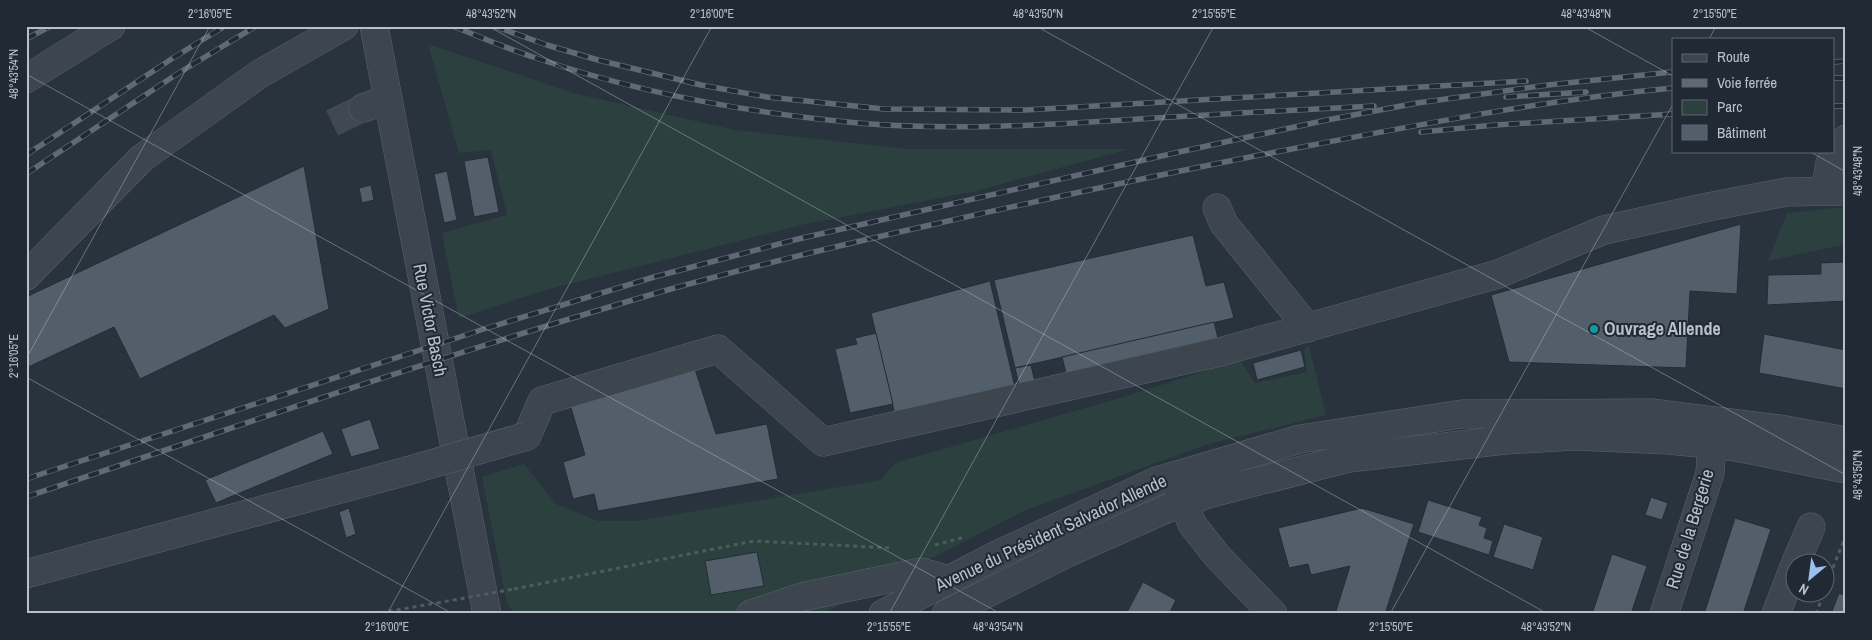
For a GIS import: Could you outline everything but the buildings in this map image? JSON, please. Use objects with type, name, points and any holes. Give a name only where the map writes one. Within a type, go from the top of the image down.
[{"type":"street","points":[[26,78],[111,26]]},
{"type":"street","points":[[26,276],[142,158],[258,75],[344,26]]},
{"type":"street","name":"Rue Victor Basch","points":[[374,26],[376,103],[487,614]]},
{"type":"street","points":[[26,574],[407,471],[527,436],[542,401],[718,349],[822,442],[1220,352],[1498,274],[1604,230],[1787,192],[1835,191],[1830,163],[1846,139]]},
{"type":"street","points":[[1217,208],[1224,224],[1308,328]]},
{"type":"street","name":"Avenue du Président Salvador Allende","points":[[883,614],[999,554],[1157,481],[1300,439],[1462,414],[1651,413],[1780,429],[1846,441]]},
{"type":"street","name":"Avenue du Président Salvador Allende","points":[[946,614],[1065,554],[1150,515],[1185,508],[1208,494],[1349,458],[1505,440],[1574,436],[1669,440],[1736,446],[1846,469]]},
{"type":"street","name":"Rue de la Bergerie","points":[[1664,614],[1710,473],[1712,444]]},
{"type":"street","points":[[1174,476],[1192,524],[1218,557],[1273,614]]},
{"type":"street","points":[[1800,552],[1811,527]]},
{"type":"street","points":[[746,608],[921,572],[949,580]]},
{"type":"street","points":[[1776,614],[1784,594]]},
{"type":"path","points":[[1834,566],[1846,535]]},
{"type":"path","points":[[932,546],[969,536]]},
{"type":"path","points":[[374,614],[754,542],[893,548]]},
{"type":"path","points":[[1816,614],[1820,602]]},
{"type":"green space","points":[[428,44],[573,93],[735,130],[908,149],[1129,149],[976,191],[801,225],[542,291],[459,318],[442,233],[507,215],[491,150],[459,153]]},
{"type":"green space","points":[[1846,207],[1846,244],[1768,261],[1787,213]]},
{"type":"green space","points":[[1309,346],[1326,415],[1205,445],[1026,510],[822,614],[516,614],[507,604],[482,477],[524,464],[556,504],[598,521],[636,521],[881,480],[895,463],[1130,395],[1240,360],[1255,383],[1307,372],[1304,350]]},
{"type":"tunnel","points":[[332,123],[363,108]]},
{"type":"railway","points":[[26,39],[51,26]]},
{"type":"railway","points":[[26,155],[225,26]]},
{"type":"railway","points":[[26,174],[177,74],[256,26]]},
{"type":"railway","points":[[453,26],[536,58],[614,82],[695,100],[776,114],[858,123],[928,127],[998,126],[1374,106]]},
{"type":"railway","points":[[494,26],[547,45],[598,60],[701,85],[767,97],[884,109],[1026,110],[1526,81]]},
{"type":"railway","points":[[1834,62],[1846,61]]},
{"type":"railway","points":[[26,479],[484,329],[654,277],[798,239],[1327,120],[1417,103],[1548,85],[1672,72]]},
{"type":"railway","points":[[1834,78],[1846,78]]},
{"type":"railway","points":[[26,497],[501,340],[660,292],[793,257],[1051,198],[1260,155],[1517,108],[1672,88]]},
{"type":"railway","points":[[1506,97],[1586,92]]},
{"type":"railway","points":[[1834,106],[1846,106]]},
{"type":"railway","points":[[1421,132],[1495,125],[1672,114]]},
{"type":"place","name":"Ouvrage Allende","points":[[1594,329]]}]
